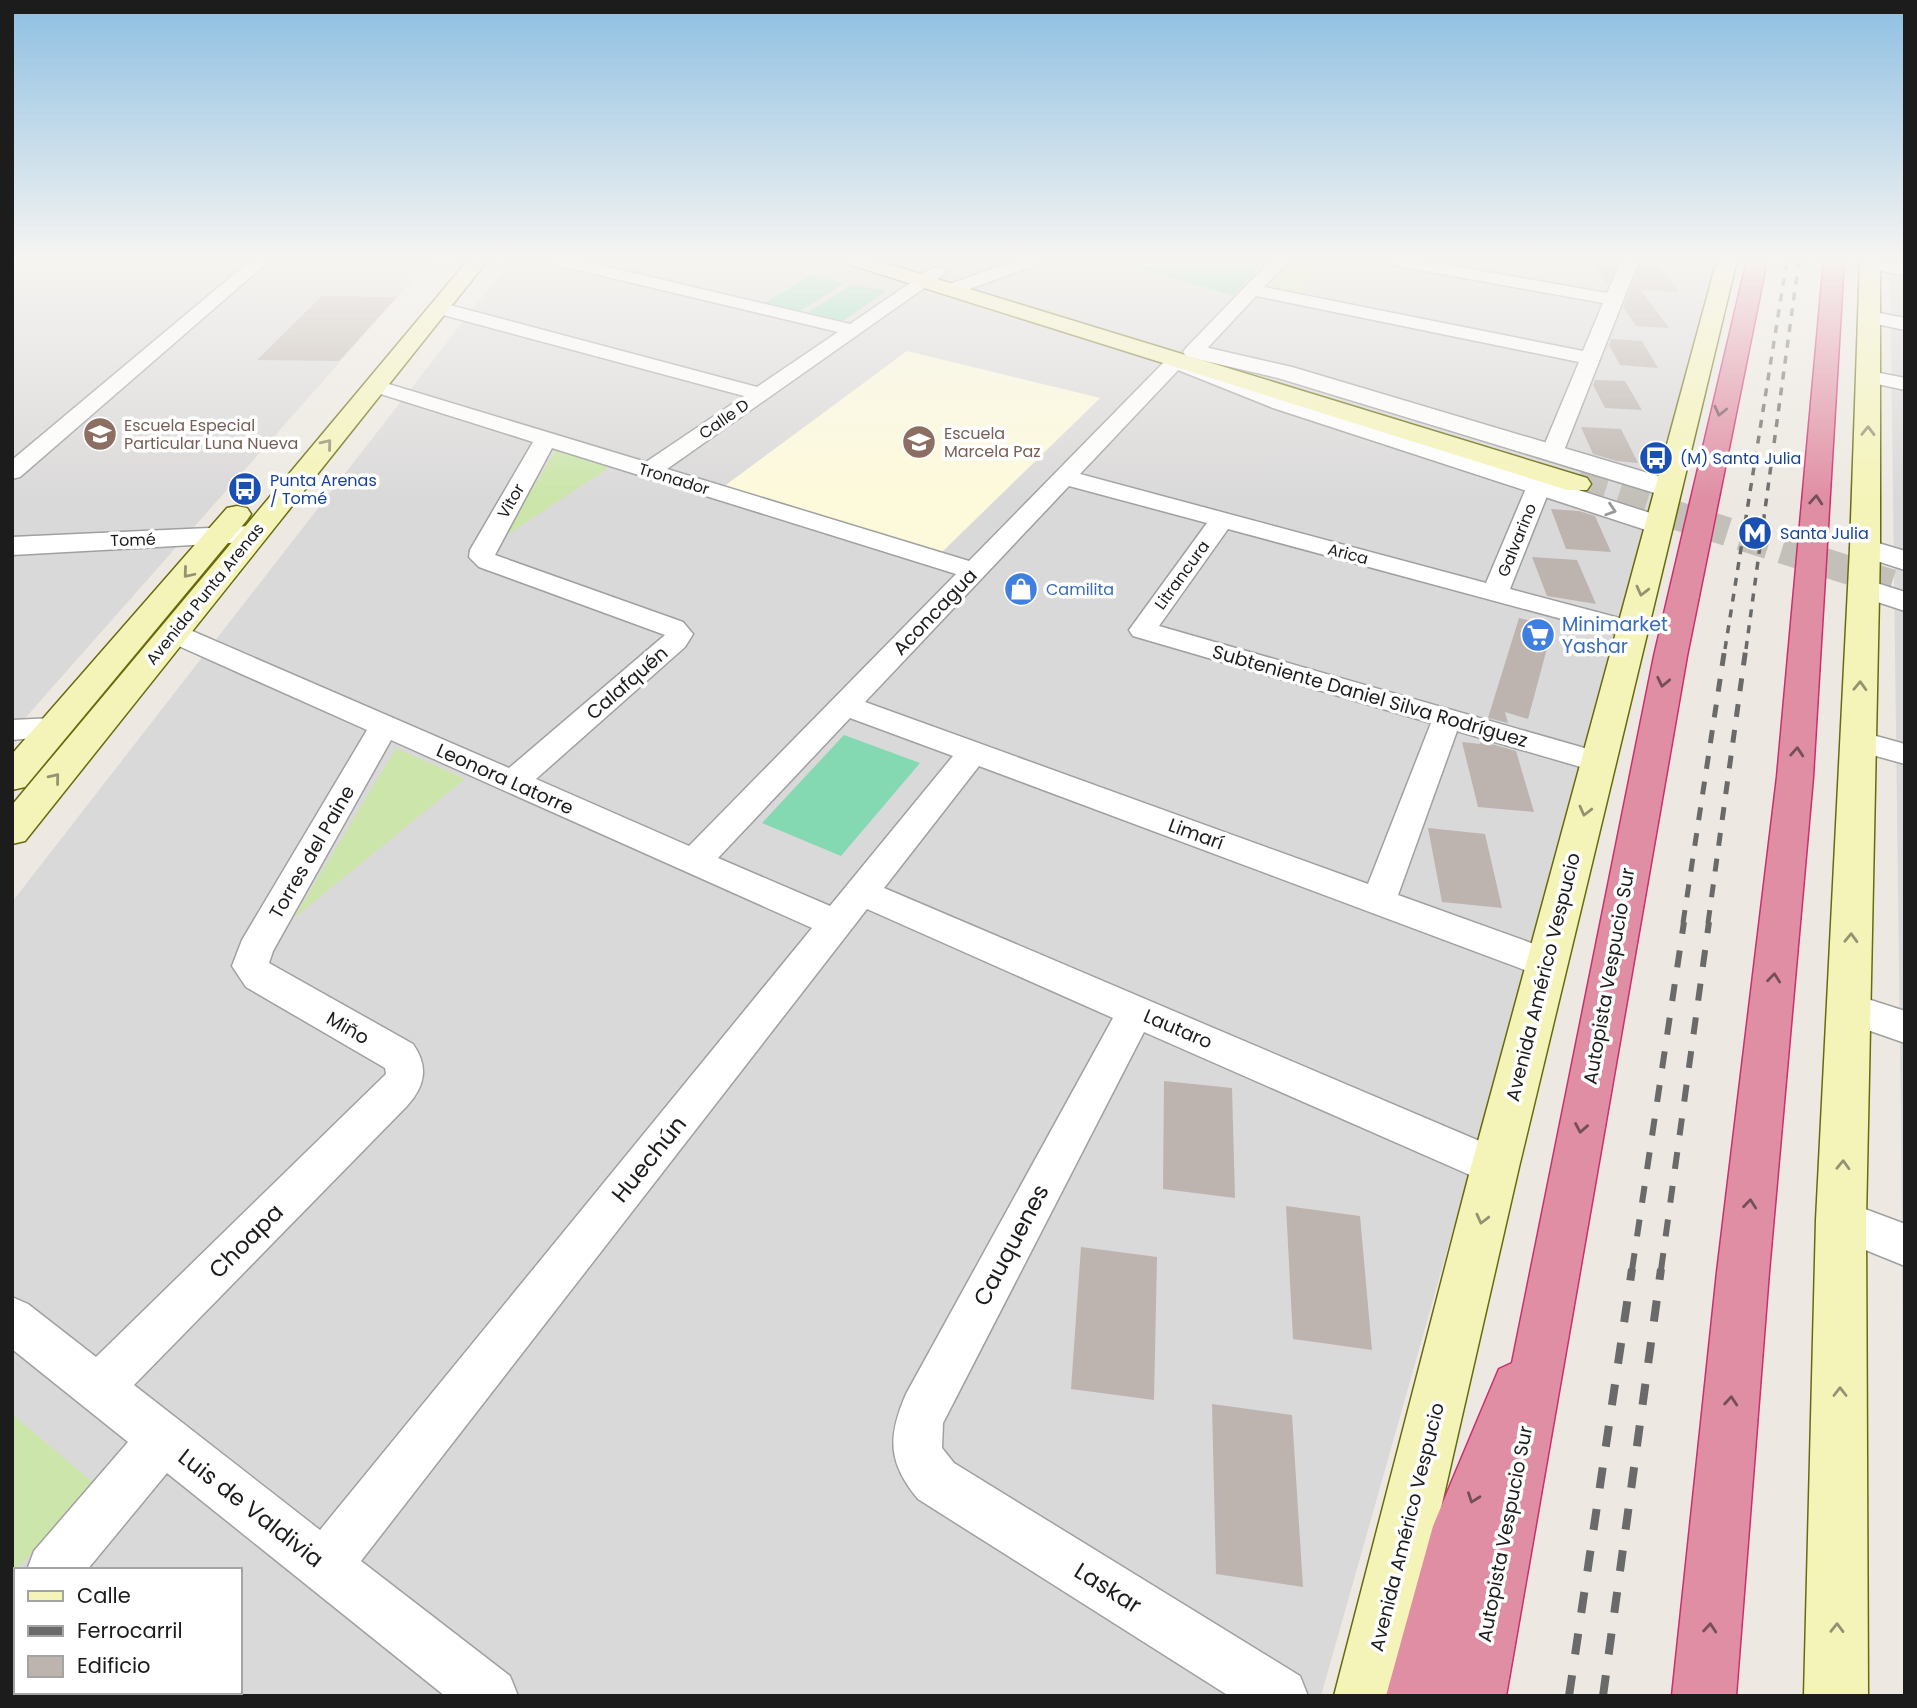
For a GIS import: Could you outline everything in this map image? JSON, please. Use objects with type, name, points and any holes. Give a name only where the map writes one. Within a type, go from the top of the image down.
[{"type":"highway","name":"Autopista Vespucio Sur","points":[[1474,1696],[1547,1322],[1655,724],[1711,448],[1737,340]]},
{"type":"highway","points":[[1704,1696],[1743,1272],[1796,777],[1828,340]]},
{"type":"highway","points":[[1418,1696],[1463,1526],[1492,1448],[1547,1322]]},
{"type":"main road","name":"Avenida Punta Arenas","points":[[12,778],[387,340]]},
{"type":"main road","name":"Avenida Punta Arenas","points":[[12,831],[413,340]]},
{"type":"main road","points":[[1130,340],[1580,478]]},
{"type":"main road","points":[[1137,340],[1184,356]]},
{"type":"main road","name":"Avenida Américo Vespucio","points":[[1366,1696],[1546,963],[1706,340]]},
{"type":"main road","points":[[1836,1696],[1841,1220],[1858,741],[1878,566],[1869,340]]},
{"type":"street","points":[[12,472],[167,340]]},
{"type":"street","points":[[557,340],[760,394]]},
{"type":"street","name":"Calle D","points":[[649,471],[838,340]]},
{"type":"street","name":"Aconcagua","points":[[694,862],[1064,477],[1201,340]]},
{"type":"street","points":[[1496,340],[1591,359]]},
{"type":"street","points":[[1552,453],[1599,340]]},
{"type":"street","points":[[1184,356],[1284,372],[1668,488]]},
{"type":"street","points":[[1184,356],[1251,393],[1659,525]]},
{"type":"street","points":[[1870,377],[1905,384]]},
{"type":"street","name":"Tronador","points":[[374,386],[974,571]]},
{"type":"street","name":"Vitor","points":[[488,562],[482,557],[483,550],[546,439]]},
{"type":"street","name":"Arica","points":[[1064,477],[1632,630]]},
{"type":"street","name":"Galvarino","points":[[1495,593],[1539,486]]},
{"type":"street","name":"Litrancura","points":[[1143,630],[1222,520]]},
{"type":"street","name":"Tomé","points":[[12,545],[253,535]]},
{"type":"street","name":"Calafquén","points":[[488,562],[673,628],[679,634],[675,641],[513,782]]},
{"type":"street","points":[[1878,566],[1905,602]]},
{"type":"street","name":"Subteniente Daniel Silva Rodríguez","points":[[1143,630],[1598,762]]},
{"type":"street","name":"Leonora Latorre","points":[[173,633],[836,925]]},
{"type":"street","name":"Limarí","points":[[845,705],[1546,963]]},
{"type":"street","points":[[1378,901],[1447,719]]},
{"type":"street","name":"Torres del Paine","points":[[259,977],[253,972],[251,958],[384,726]]},
{"type":"street","points":[[12,730],[54,728]]},
{"type":"street","points":[[1858,741],[1905,754]]},
{"type":"street","name":"Huechún","points":[[324,1566],[973,752]]},
{"type":"street","name":"Lautaro","points":[[861,892],[1495,1167]]},
{"type":"street","name":"Miño","points":[[259,977],[399,1056],[406,1069],[405,1078],[393,1094]]},
{"type":"street","points":[[1849,1007],[1905,1027]]},
{"type":"street","name":"Cauquenes","points":[[936,1481],[924,1468],[916,1451],[917,1423],[1136,1011]]},
{"type":"street","name":"Choapa","points":[[98,1388],[393,1094]]},
{"type":"street","points":[[1841,1220],[1905,1245]]},
{"type":"street","name":"Luis de Valdivia","points":[[12,1320],[490,1696]]},
{"type":"street","points":[[55,1568],[163,1439]]},
{"type":"street","name":"Laskar","points":[[936,1481],[1280,1696]]},
{"type":"shaded area","points":[[12,340],[360,340],[12,733]]},
{"type":"shaded area","points":[[449,340],[1699,340],[1675,445],[1321,1696],[12,1696],[12,902]]},
{"type":"shaded area","points":[[1891,340],[1905,340],[1905,1621]]},
{"type":"shaded area","name":"Escuela Marcela Paz","points":[[907,351],[1100,398],[940,554],[723,487]]},
{"type":"green space","points":[[556,450],[610,467],[501,539]]},
{"type":"green space","points":[[844,735],[920,763],[841,856],[762,823]]},
{"type":"green space","points":[[396,748],[465,779],[294,918]]},
{"type":"green space","points":[[12,1414],[96,1485],[18,1568],[14,1568],[12,1574]]},
{"type":"building","points":[[278,340],[358,340],[339,361],[257,360]]},
{"type":"building","points":[[1611,340],[1642,341],[1658,368],[1620,365],[1609,345]]},
{"type":"building","points":[[1595,380],[1625,381],[1642,410],[1605,408],[1593,385]]},
{"type":"building","points":[[1581,427],[1621,429],[1638,463],[1617,461],[1593,454]]},
{"type":"building","points":[[1551,509],[1579,511],[1595,516],[1611,552],[1566,549]]},
{"type":"building","points":[[1532,557],[1577,560],[1596,604],[1547,596]]},
{"type":"building","points":[[1519,618],[1553,626],[1528,719],[1505,712],[1508,723],[1488,718]]},
{"type":"building","points":[[1481,741],[1516,751],[1534,812],[1478,807],[1462,742],[1480,744]]},
{"type":"building","points":[[1428,828],[1485,834],[1502,908],[1442,902]]},
{"type":"building","points":[[1164,1081],[1232,1088],[1235,1198],[1163,1189]]},
{"type":"building","points":[[1286,1206],[1360,1216],[1372,1350],[1293,1339]]},
{"type":"building","points":[[1081,1247],[1157,1257],[1154,1400],[1071,1389]]},
{"type":"building","points":[[1212,1404],[1292,1415],[1303,1587],[1216,1574]]},
{"type":"tunnel","points":[[1577,484],[1905,588]]},
{"type":"railway","points":[[1725,649],[1774,340]]},
{"type":"railway","points":[[1746,649],[1788,340]]},
{"type":"railway","points":[[1683,923],[1725,647]]},
{"type":"railway","points":[[1708,923],[1746,647]]},
{"type":"railway","points":[[1632,1270],[1684,922]]},
{"type":"railway","points":[[1661,1270],[1709,922]]},
{"type":"railway","points":[[1569,1696],[1632,1269]]},
{"type":"railway","points":[[1603,1696],[1661,1269]]},
{"type":"place","name":"Escuela Especial Particular Luna Nueva","points":[[100,434]]},
{"type":"place","name":"Escuela Marcela Paz","points":[[919,442]]},
{"type":"place","name":"(M) Santa Julia","points":[[1656,458]]},
{"type":"place","name":"Punta Arenas / Tomé","points":[[245,489]]},
{"type":"place","name":"Santa Julia","points":[[1755,533]]},
{"type":"place","name":"Camilita","points":[[1021,589]]},
{"type":"place","name":"Minimarket Yashar","points":[[1538,635]]}]
